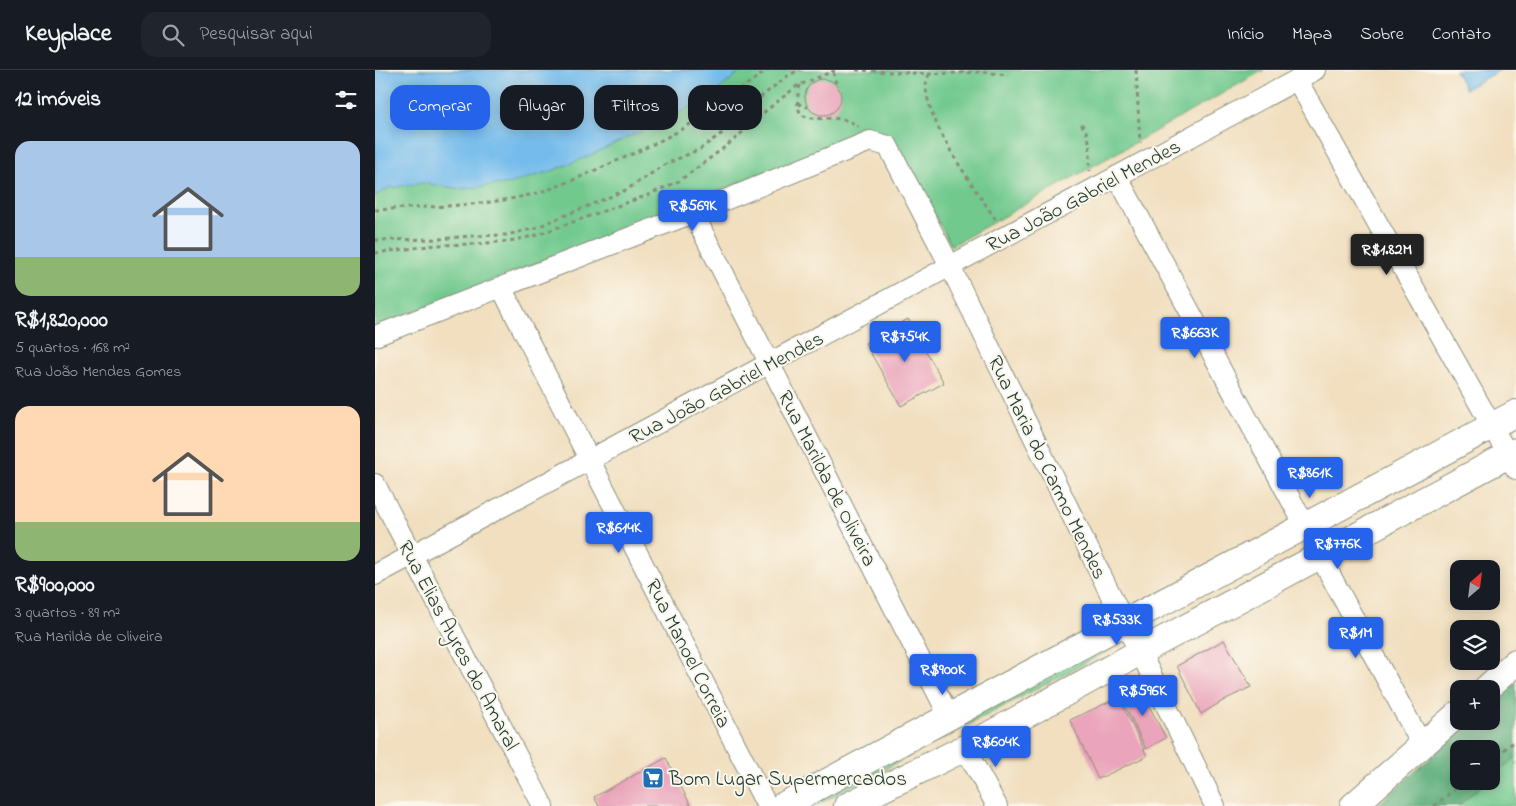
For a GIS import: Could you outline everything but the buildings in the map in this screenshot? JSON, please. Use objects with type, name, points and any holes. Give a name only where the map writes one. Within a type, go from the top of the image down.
[{"type":"main road","points":[[782,806],[1516,413]]},
{"type":"main road","points":[[847,806],[965,748],[1320,556],[1513,458]]},
{"type":"main road","points":[[1496,680],[1516,662]]},
{"type":"main road","points":[[1353,806],[1450,721]]},
{"type":"street","name":"Rua João Gabriel Mendes","points":[[375,575],[1315,70]]},
{"type":"street","points":[[1297,80],[1492,426],[1513,458]]},
{"type":"street","points":[[375,336],[693,213],[870,141]]},
{"type":"street","name":"Rua Maria do Carmo Mendes","points":[[870,141],[888,146],[950,266],[1215,806]]},
{"type":"street","points":[[1117,176],[1305,526]]},
{"type":"street","name":"Rua Marilda de Oliveira","points":[[693,213],[949,716]]},
{"type":"street","name":"Rua Manoel Correia","points":[[501,287],[767,806]]},
{"type":"street","name":"Rua Elias Ayres do Amaral","points":[[375,484],[543,806]]},
{"type":"street","points":[[1320,556],[1422,745]]},
{"type":"street","points":[[965,748],[997,806]]},
{"type":"path","points":[[375,210],[491,201],[538,192],[574,180],[627,157],[676,132],[768,70]]},
{"type":"path","points":[[375,240],[507,235],[535,228],[626,190],[666,164],[700,148],[736,123],[758,99],[789,75],[800,70]]},
{"type":"path","points":[[856,70],[929,74],[983,72],[1008,76]]},
{"type":"path","points":[[1136,70],[1141,163]]},
{"type":"path","points":[[375,253],[437,245],[509,241],[534,236],[648,194],[679,181],[734,140],[783,97],[800,85],[834,71],[836,83]]},
{"type":"path","points":[[929,74],[926,85],[930,107],[943,138],[1006,236]]},
{"type":"path","points":[[800,85],[797,102],[801,114],[813,119],[846,119],[853,122],[870,141]]},
{"type":"path","points":[[797,102],[801,106],[808,107]]},
{"type":"path","points":[[1081,124],[1086,130],[1089,140],[1090,191]]},
{"type":"path","points":[[1500,753],[1516,740]]},
{"type":"path","points":[[1433,806],[1453,790]]},
{"type":"green space","points":[[375,70],[1264,70],[951,246],[899,147],[876,129],[375,327]]},
{"type":"green space","points":[[1115,639],[1117,643],[1112,649],[815,806],[798,806]]},
{"type":"green space","points":[[1516,682],[1516,757],[1500,770],[1500,740],[1451,740],[1462,730],[1500,730],[1500,696]]},
{"type":"green space","points":[[1450,740],[1450,790],[1477,790],[1458,806],[1376,806]]},
{"type":"green space","points":[[1516,757],[1516,806],[1458,806],[1477,790],[1500,790],[1500,770]]},
{"type":"water","points":[[375,70],[742,70],[724,85],[688,85],[688,108],[678,113],[678,85],[594,85],[594,130],[643,130],[552,171],[511,183],[461,189],[423,183],[388,188],[375,196]]},
{"type":"water","points":[[1455,70],[1500,70],[1465,89]]},
{"type":"place","name":"Bom Lugar Supermercados","points":[[653,778]]}]
